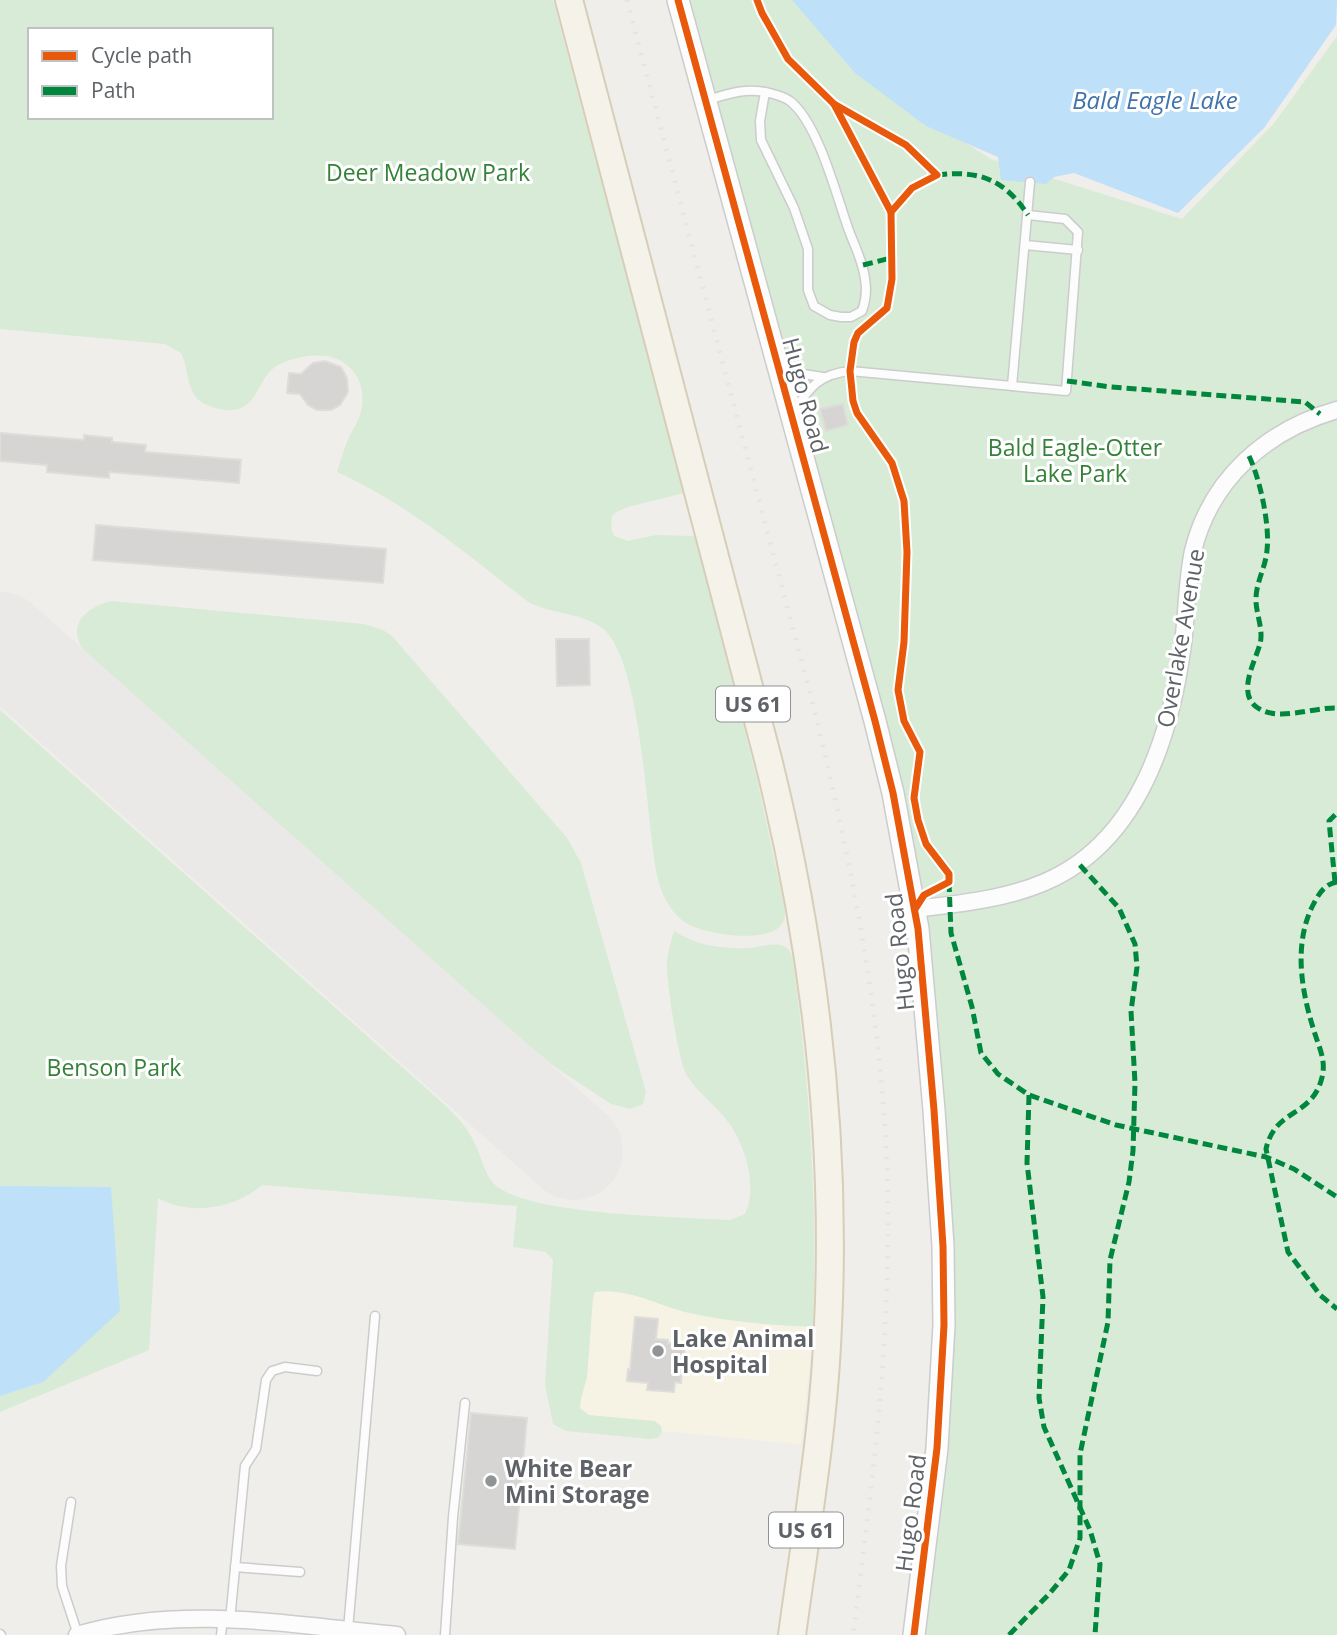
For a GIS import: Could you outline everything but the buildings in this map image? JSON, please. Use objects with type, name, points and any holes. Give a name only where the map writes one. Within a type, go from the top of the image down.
[{"type":"main road","name":"US 61","points":[[569,0],[775,790],[796,884],[813,991],[827,1144],[829,1316],[819,1434],[792,1635]]},
{"type":"street","name":"Hugo Road","points":[[677,0],[875,721],[893,793],[915,909],[934,1110],[943,1246],[944,1325],[937,1448],[914,1635]]},
{"type":"street","name":"Overlake Avenue","points":[[915,909],[1018,891],[1045,882],[1087,857],[1108,838],[1140,794],[1160,747],[1182,651],[1194,550],[1215,498],[1230,476],[1266,441],[1313,416],[1337,410]]},
{"type":"street","points":[[78,1635],[127,1623],[160,1620],[297,1631],[348,1630],[397,1635]]},
{"type":"lane","points":[[705,101],[735,91],[753,90],[765,92],[776,94],[790,101],[807,121],[831,176],[863,265],[866,299],[862,311],[851,317],[830,315],[814,306],[808,290],[808,249],[794,208],[761,139],[760,121],[765,92]]},
{"type":"lane","points":[[1012,386],[1030,182]]},
{"type":"lane","points":[[791,413],[823,377],[837,372],[861,371],[1066,391],[1078,232],[1065,219],[1028,215]]},
{"type":"lane","points":[[1025,245],[1077,250]]},
{"type":"lane","points":[[781,377],[803,374],[823,377]]},
{"type":"lane","points":[[348,1630],[375,1316]]},
{"type":"lane","points":[[225,1625],[235,1567],[245,1466],[257,1449],[267,1380],[272,1371],[285,1367],[317,1371]]},
{"type":"lane","points":[[445,1635],[453,1517],[465,1403]]},
{"type":"lane","points":[[71,1502],[62,1586],[78,1635]]},
{"type":"lane","points":[[235,1567],[300,1572]]},
{"type":"shaded area","points":[[572,1211],[815,1284],[801,1444],[553,1421]]},
{"type":"green space","name":"Deer Meadow Park","points":[[0,0],[553,0],[684,493],[616,512],[612,516],[611,528],[614,536],[628,541],[656,535],[695,536],[757,779],[785,910],[782,923],[774,931],[762,934],[734,935],[692,926],[674,912],[663,895],[657,875],[634,705],[626,672],[615,645],[602,628],[593,623],[527,601],[413,515],[337,472],[362,407],[362,389],[350,368],[335,358],[326,356],[300,357],[287,361],[275,367],[265,377],[247,404],[237,409],[217,409],[196,397],[181,353],[165,344],[0,329]]},
{"type":"green space","name":"Bald Eagle-Otter Lake Park","points":[[678,0],[793,0],[857,74],[991,159],[1182,219],[1275,122],[1337,36],[1337,1635],[917,1635],[941,1391],[918,929]]},
{"type":"green space","points":[[111,601],[364,624],[392,636],[567,838],[581,863],[646,1092],[643,1104],[630,1109],[611,1104],[555,1067],[94,664],[80,644],[78,626],[81,618],[88,612]]},
{"type":"green space","name":"Benson Park","points":[[0,710],[446,1106],[469,1133],[493,1183],[510,1194],[537,1202],[606,1213],[730,1220],[745,1214],[750,1190],[747,1164],[732,1127],[686,1074],[673,1019],[667,958],[674,931],[692,940],[720,947],[750,948],[775,944],[787,948],[793,959],[811,1143],[813,1327],[720,1319],[689,1313],[619,1292],[595,1292],[587,1378],[580,1408],[589,1415],[655,1421],[661,1426],[662,1432],[658,1438],[650,1439],[566,1431],[553,1424],[545,1385],[553,1260],[546,1252],[513,1247],[517,1206],[262,1185],[239,1200],[212,1207],[184,1207],[158,1198],[149,1350],[0,1412]]},
{"type":"water","name":"Bald Eagle Lake","points":[[792,0],[1337,0],[1336,25],[1264,128],[1178,213],[1074,173],[1054,177],[1046,184],[1001,180],[998,157],[926,126],[855,73]]},
{"type":"water","points":[[0,1186],[111,1187],[120,1311],[43,1382],[0,1396]]},
{"type":"runway","points":[[0,641],[574,1151]]},
{"type":"railway","points":[[627,0],[828,766],[855,897],[876,1029],[887,1162],[887,1280],[877,1432],[853,1635]]},
{"type":"marked path","points":[[937,175],[966,174],[989,180],[1010,193],[1028,215]]},
{"type":"marked path","points":[[863,265],[891,258]]},
{"type":"marked path","points":[[1067,381],[1111,387],[1305,402],[1320,414]]},
{"type":"marked path","points":[[1249,456],[1263,502],[1268,540],[1256,597],[1261,638],[1249,678],[1248,695],[1258,708],[1276,714],[1337,708]]},
{"type":"marked path","points":[[1335,882],[1329,821],[1337,813]]},
{"type":"marked path","points":[[1009,1635],[1069,1570],[1080,1538],[1080,1454],[1108,1322],[1110,1260],[1129,1182],[1133,1151],[1135,1083],[1131,1011],[1137,967],[1135,944],[1119,908],[1078,863]]},
{"type":"marked path","points":[[949,882],[951,933],[972,1007],[981,1053],[998,1074],[1029,1095],[1116,1125],[1266,1157],[1294,1169],[1337,1197]]},
{"type":"marked path","points":[[1337,882],[1325,888],[1312,907],[1306,922],[1301,954],[1303,987],[1321,1051],[1323,1074],[1316,1093],[1301,1108],[1284,1119],[1270,1136],[1266,1149],[1288,1252],[1320,1295],[1337,1309]]},
{"type":"marked path","points":[[1029,1095],[1027,1163],[1043,1297],[1039,1398],[1044,1427],[1090,1530],[1100,1564],[1095,1635]]},
{"type":"cycle path","points":[[678,0],[875,721],[893,793],[918,929],[943,1246],[944,1325],[937,1448],[914,1635]]},
{"type":"cycle path","points":[[757,0],[788,59],[834,104],[891,212],[892,279],[887,308],[858,333],[850,371],[857,413],[892,463],[904,501],[907,552],[904,642],[898,690],[904,721],[920,752],[914,798],[918,820],[926,844],[949,874],[949,882],[924,895],[915,909]]},
{"type":"cycle path","points":[[834,104],[906,145],[937,175],[912,188],[891,212]]},
{"type":"place","name":"Lake Animal Hospital","points":[[658,1351]]},
{"type":"place","name":"White Bear Mini Storage","points":[[491,1481]]}]
